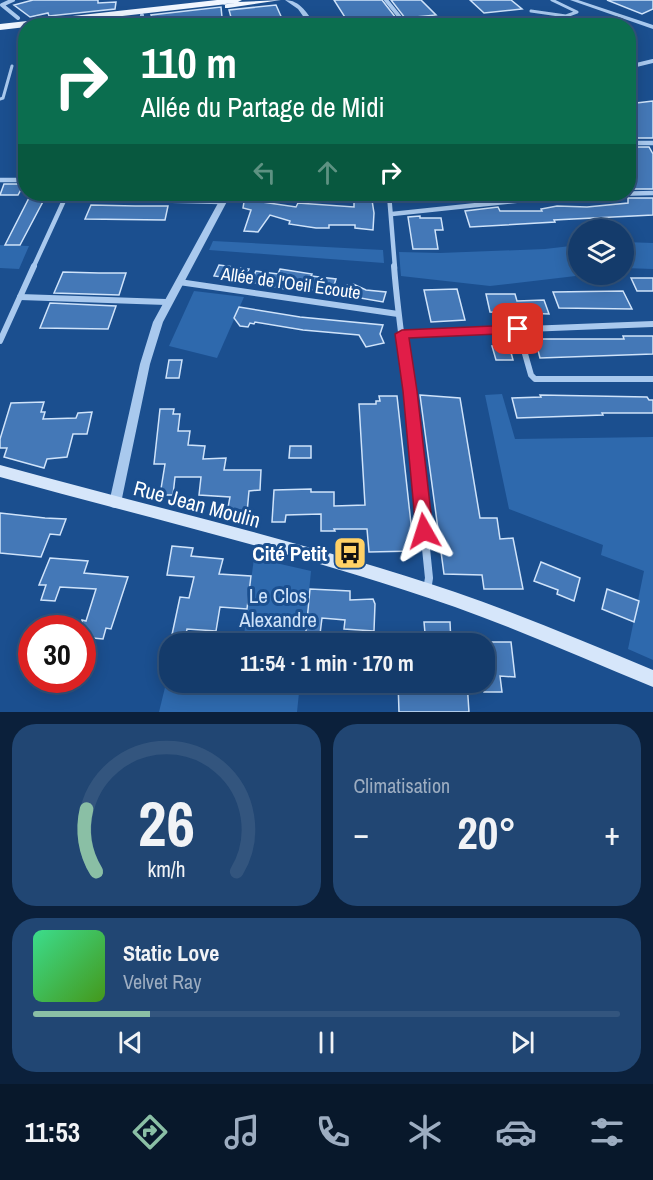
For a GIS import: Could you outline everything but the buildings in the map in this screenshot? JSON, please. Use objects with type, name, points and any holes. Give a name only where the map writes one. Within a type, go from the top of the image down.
[{"type":"main road","points":[[85,18],[238,0]]},
{"type":"main road","points":[[116,18],[277,0]]},
{"type":"main road","points":[[0,28],[18,26]]},
{"type":"main road","points":[[0,28],[18,27]]},
{"type":"main road","name":"Rue Jean Moulin","points":[[0,471],[427,590],[546,634],[653,679]]},
{"type":"street","points":[[13,0],[2,5],[18,18]]},
{"type":"street","points":[[288,0],[300,8]]},
{"type":"street","points":[[296,0],[307,18]]},
{"type":"street","points":[[386,0],[401,18]]},
{"type":"street","points":[[574,0],[626,18]]},
{"type":"street","points":[[636,21],[653,27]]},
{"type":"street","points":[[636,66],[653,61]]},
{"type":"street","points":[[636,143],[653,143]]},
{"type":"street","points":[[0,180],[18,180]]},
{"type":"street","points":[[636,193],[653,193]]},
{"type":"street","points":[[0,341],[64,201]]},
{"type":"street","points":[[115,503],[145,364],[166,302],[222,201]]},
{"type":"street","points":[[390,201],[398,314],[410,391],[428,567],[427,590]]},
{"type":"street","points":[[392,214],[511,201]]},
{"type":"street","name":"Allée de l'Oeil Écoute","points":[[179,282],[398,314]]},
{"type":"street","points":[[20,297],[166,302]]},
{"type":"street","points":[[402,334],[653,324]]},
{"type":"street","points":[[518,329],[531,375],[535,379],[653,379]]},
{"type":"lane","points":[[531,11],[545,11],[561,17],[577,12],[552,0]]},
{"type":"lane","points":[[0,99],[3,98],[12,66]]},
{"type":"green space","points":[[213,241],[383,250],[384,263],[209,250]]},
{"type":"green space","points":[[634,242],[653,243],[653,269],[634,268]]},
{"type":"green space","points":[[0,245],[29,246],[19,269],[0,268]]},
{"type":"green space","points":[[568,246],[568,277],[490,286],[401,276],[399,252],[440,253]]},
{"type":"green space","points":[[194,291],[244,297],[217,358],[169,346]]},
{"type":"green space","points":[[502,394],[515,439],[653,437],[653,660],[628,649],[644,571],[601,555],[603,545],[509,509],[485,395]]},
{"type":"green space","name":"Le Clos Alexandre","points":[[254,558],[311,571],[305,633],[244,633]]},
{"type":"green space","name":"Le Clos Alexandre","points":[[164,693],[299,693],[297,712],[159,712]]},
{"type":"place","name":"Cité Petit","points":[[350,553]]},
{"type":"route","points":[[424,531],[402,334],[518,329]]}]
